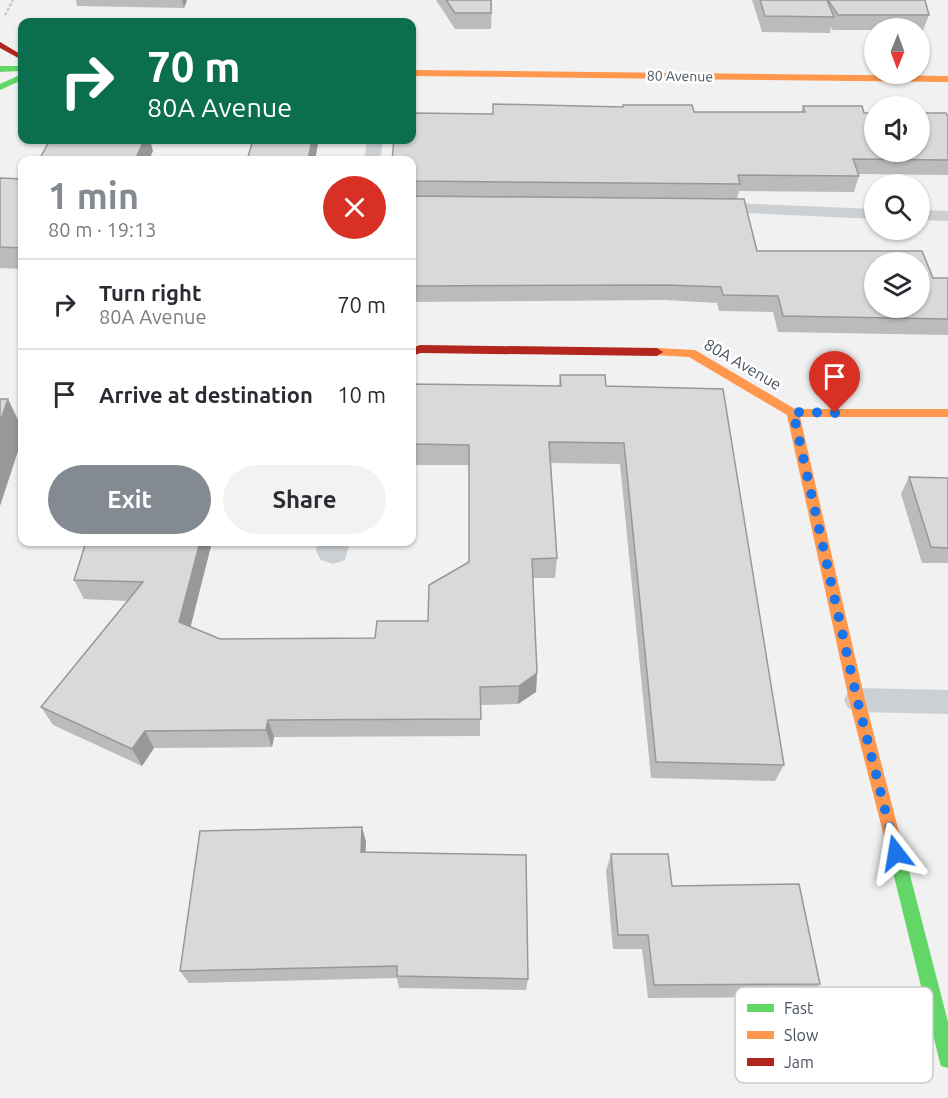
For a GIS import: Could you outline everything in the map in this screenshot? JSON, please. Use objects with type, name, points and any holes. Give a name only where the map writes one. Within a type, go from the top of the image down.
[{"type":"street","points":[[0,44],[18,55]]},
{"type":"street","points":[[0,69],[18,69]]},
{"type":"street","name":"80 Avenue","points":[[416,73],[948,79]]},
{"type":"street","points":[[0,87],[18,79]]},
{"type":"street","name":"80A Avenue","points":[[416,350],[691,353],[793,412],[948,413]]},
{"type":"street","points":[[793,412],[857,699],[930,987]]},
{"type":"street","points":[[933,1000],[948,1059]]},
{"type":"lane","points":[[691,207],[864,214]]},
{"type":"lane","points":[[930,215],[948,216]]},
{"type":"lane","points":[[857,699],[948,702]]},
{"type":"building","points":[[446,0],[491,0],[491,13],[455,13]]},
{"type":"building","points":[[760,0],[827,0],[834,17],[765,16]]},
{"type":"building","points":[[828,0],[925,0],[929,15],[838,15]]},
{"type":"building","points":[[493,104],[623,107],[623,105],[692,105],[694,112],[805,112],[803,106],[862,106],[864,159],[853,159],[859,176],[738,175],[740,184],[416,181],[416,156],[392,156],[394,144],[416,144],[416,113],[493,114]]},
{"type":"building","points":[[930,113],[946,113],[948,117],[948,160],[930,160]]},
{"type":"building","points":[[48,144],[142,144],[137,156],[41,156]]},
{"type":"building","points":[[252,144],[311,144],[309,156],[248,156]]},
{"type":"building","points":[[0,178],[18,179],[18,248],[0,247]]},
{"type":"building","points":[[416,196],[744,199],[757,251],[922,252],[864,252],[864,317],[783,316],[778,296],[723,295],[721,287],[668,285],[416,286]]},
{"type":"building","points":[[930,271],[933,278],[948,278],[948,319],[893,318],[930,318]]},
{"type":"building","points":[[560,375],[605,375],[606,386],[723,389],[784,765],[656,762],[624,443],[549,442],[557,558],[532,559],[537,673],[519,686],[480,687],[481,719],[268,720],[266,730],[145,731],[132,749],[41,707],[143,582],[74,580],[85,546],[199,546],[179,622],[220,639],[375,638],[377,621],[428,621],[429,585],[469,562],[469,445],[416,444],[416,384],[561,386]]},
{"type":"building","points":[[0,399],[8,399],[0,422]]},
{"type":"building","points":[[909,477],[948,478],[948,548],[931,547]]},
{"type":"building","points":[[362,827],[361,852],[526,855],[528,979],[397,976],[397,966],[180,971],[200,831]]},
{"type":"building","points":[[611,854],[668,854],[672,886],[799,884],[820,984],[654,985],[648,935],[618,935]]},
{"type":"traffic: fast","points":[[0,69],[18,69]]},
{"type":"traffic: fast","points":[[0,87],[18,79]]},
{"type":"traffic: fast","points":[[895,848],[930,987]]},
{"type":"traffic: fast","points":[[933,999],[948,1059]]},
{"type":"traffic: slow","points":[[416,73],[948,79]]},
{"type":"traffic: slow","points":[[657,352],[691,353],[793,413],[948,413]]},
{"type":"traffic: slow","points":[[793,413],[857,700],[895,848]]},
{"type":"traffic: jam","points":[[0,44],[18,55]]},
{"type":"traffic: jam","points":[[416,350],[657,352]]},
{"type":"route","points":[[835,413],[793,412],[857,699],[896,853]]}]
